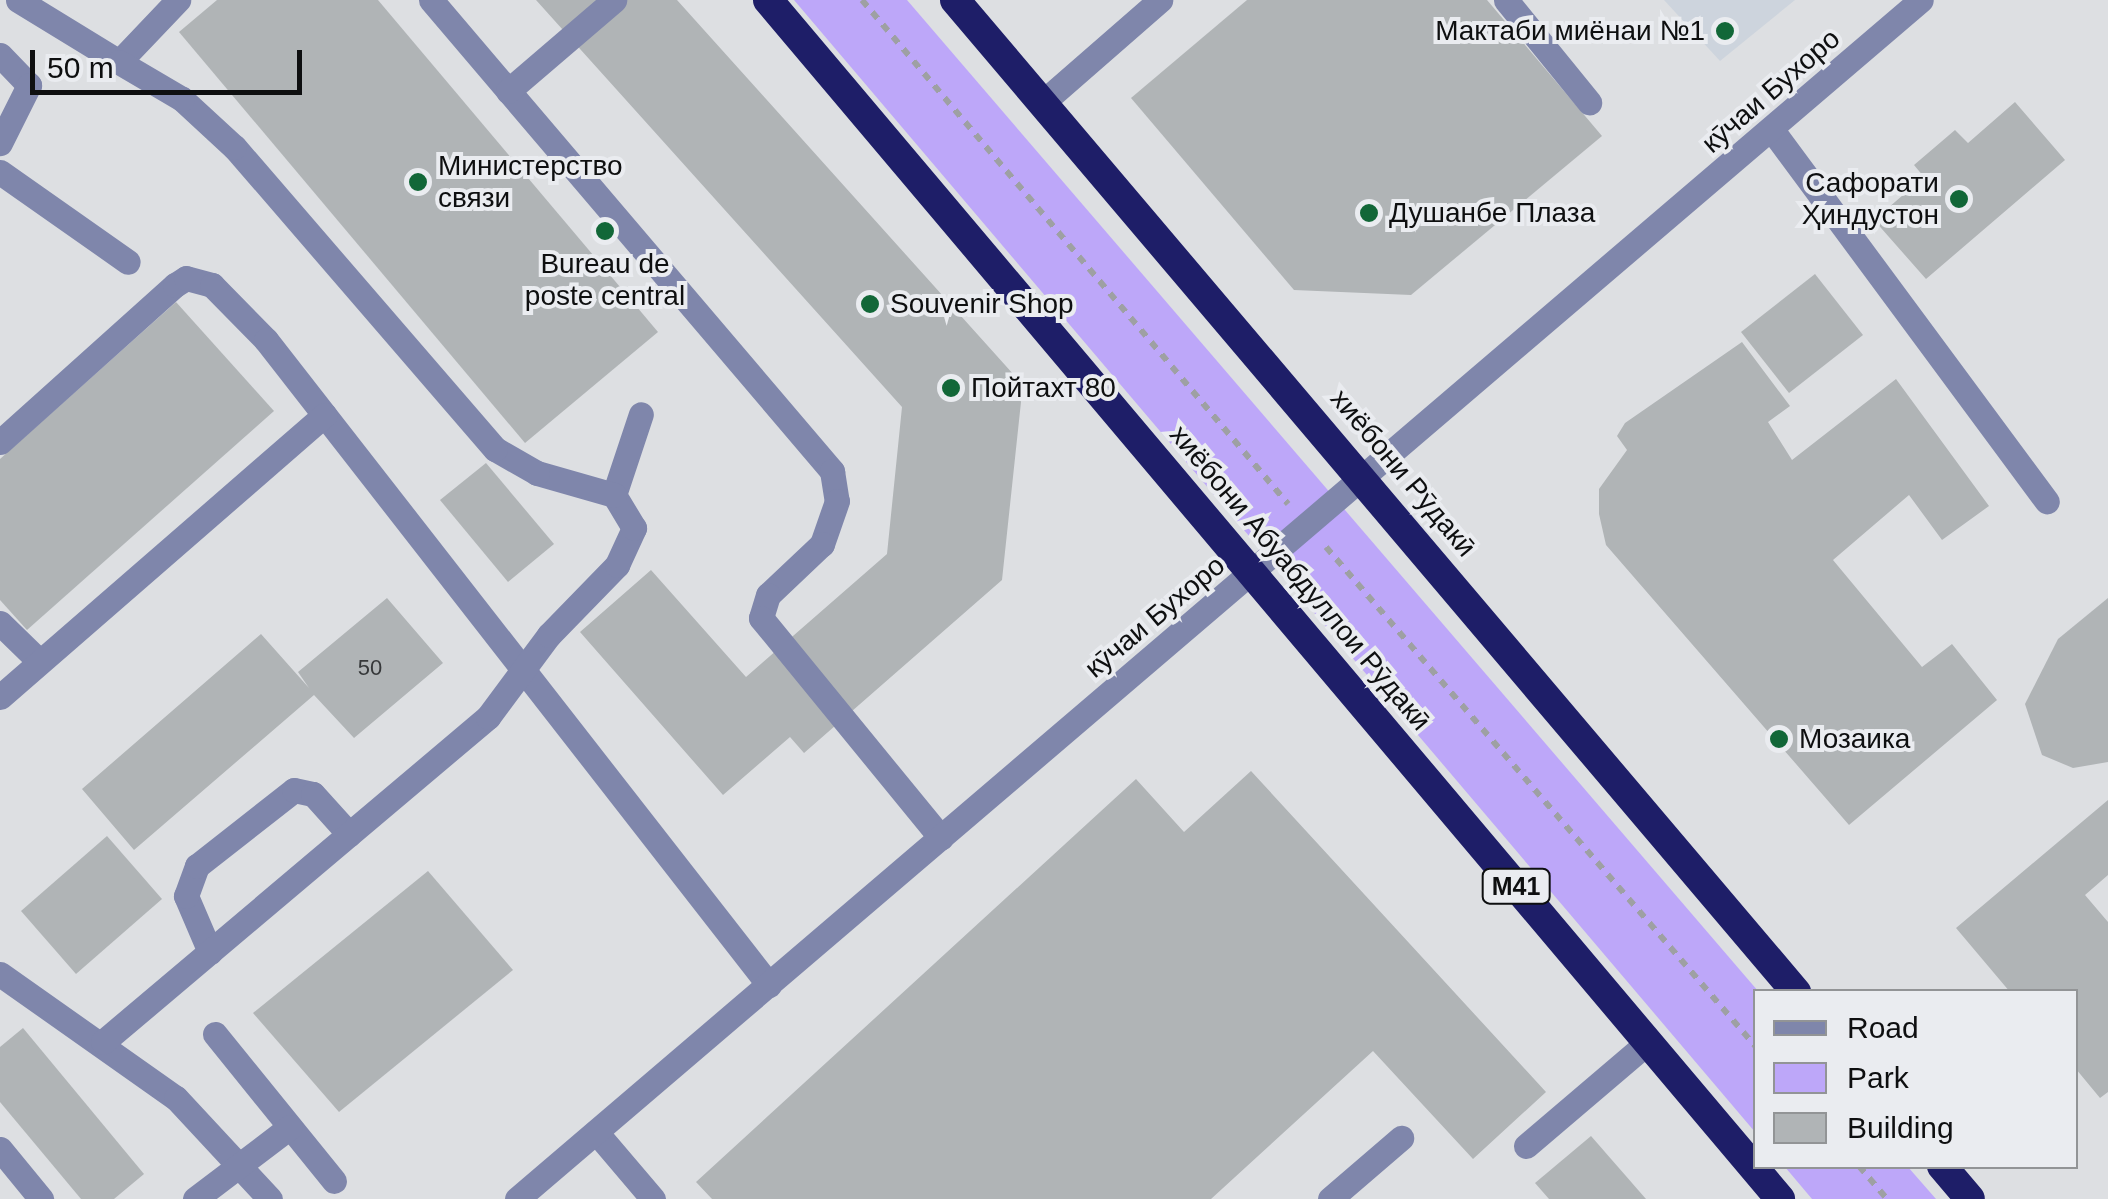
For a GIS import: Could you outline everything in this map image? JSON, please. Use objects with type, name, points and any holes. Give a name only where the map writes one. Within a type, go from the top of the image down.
[{"type":"highway","name":"хиёбони Абуабдуллои Рӯдакӣ","points":[[768,0],[1753,1167]]},
{"type":"highway","name":"хиёбони Рӯдакӣ","points":[[955,0],[1366,478],[1793,989]]},
{"type":"highway","name":"хиёбони Абуабдуллои Рӯдакӣ","points":[[1755,1169],[1780,1199]]},
{"type":"highway","points":[[1945,1169],[1970,1199]]},
{"type":"street","points":[[18,0],[182,99],[234,147],[495,449],[537,473],[614,495],[632,519],[627,550],[488,716],[103,1042]]},
{"type":"street","points":[[119,62],[178,0]]},
{"type":"street","points":[[430,0],[832,471],[837,501],[822,544],[768,595],[761,618],[941,838]]},
{"type":"street","points":[[508,91],[614,0]]},
{"type":"street","points":[[1042,103],[1160,0]]},
{"type":"street","points":[[1506,0],[1589,102]]},
{"type":"street","name":"кӯчаи Бухоро","points":[[517,1199],[1922,0]]},
{"type":"street","points":[[0,54],[29,86],[0,143]]},
{"type":"street","points":[[1772,130],[2047,500]]},
{"type":"street","points":[[0,172],[128,262]]},
{"type":"street","points":[[0,442],[186,278],[225,296],[324,415],[521,674],[769,985]]},
{"type":"street","points":[[614,495],[641,414]]},
{"type":"street","points":[[0,697],[324,415]]},
{"type":"street","points":[[0,623],[38,660]]},
{"type":"street","points":[[210,952],[186,886],[197,866],[237,832],[286,792],[302,790],[349,834]]},
{"type":"street","points":[[0,974],[103,1042],[176,1098],[270,1199]]},
{"type":"street","points":[[215,1034],[334,1181]]},
{"type":"street","points":[[1526,1146],[1648,1042]]},
{"type":"street","points":[[195,1199],[290,1127]]},
{"type":"street","points":[[596,1132],[653,1199]]},
{"type":"street","points":[[1330,1199],[1401,1138]]},
{"type":"street","points":[[0,1149],[41,1199]]},
{"type":"path","points":[[1862,1169],[1887,1199]]},
{"type":"shaded area","name":"Мактаби миёнаи №1","points":[[1664,0],[1795,0],[1720,61]]},
{"type":"green space","points":[[794,0],[907,0],[1756,989],[1753,989],[1753,1130]]},
{"type":"green space","points":[[1787,1169],[1910,1169],[1936,1199],[1812,1199]]},
{"type":"building","name":"Министерство связи","points":[[217,0],[378,0],[658,332],[525,443],[179,32]]},
{"type":"building","name":"Пойтахт 80","points":[[536,0],[677,0],[1014,375],[1021,402],[1002,580],[804,753],[790,737],[723,795],[580,632],[651,570],[746,677],[887,554],[902,407]]},
{"type":"building","name":"Душанбе Плаза","points":[[1247,0],[1487,0],[1602,136],[1411,295],[1294,290],[1131,98]]},
{"type":"building","name":"Сафорати Ҳиндустон","points":[[2015,102],[2065,160],[1926,279],[1874,220],[1924,177],[1914,165],[1955,130],[1968,143]]},
{"type":"building","points":[[1815,274],[1863,335],[1789,393],[1741,332]]},
{"type":"building","points":[[176,302],[274,411],[27,630],[0,600],[0,459]]},
{"type":"building","points":[[1742,342],[1790,406],[1768,422],[1792,460],[1896,379],[1989,506],[1942,540],[1909,495],[1833,560],[1922,667],[1952,644],[1997,700],[1849,825],[1606,545],[1599,514],[1599,489],[1627,450],[1617,436],[1625,423]]},
{"type":"building","points":[[486,463],[554,544],[508,582],[440,500]]},
{"type":"building","points":[[387,598],[443,663],[354,738],[314,695],[134,850],[82,789],[261,634],[309,688],[298,672]]},
{"type":"building","points":[[2108,598],[2108,762],[2073,768],[2042,755],[2025,704],[2058,639]]},
{"type":"building","points":[[1251,771],[1546,1092],[1473,1159],[1373,1051],[1211,1199],[712,1199],[696,1182],[1136,779],[1184,832]]},
{"type":"building","points":[[2108,800],[2108,875],[2085,895],[2108,922],[2108,1092],[2100,1098],[2078,1071],[2078,989],[2007,989],[1956,928]]},
{"type":"building","points":[[107,836],[162,899],[76,974],[21,911]]},
{"type":"building","points":[[428,871],[513,970],[339,1112],[253,1013]]},
{"type":"building","points":[[23,1028],[144,1174],[114,1199],[81,1199],[0,1102],[0,1047]]},
{"type":"building","points":[[1591,1136],[1646,1199],[1549,1199],[1535,1183]]},
{"type":"place","name":"Мактаби миёнаи №1","points":[[1725,31]]},
{"type":"place","name":"Министерство связи","points":[[418,182]]},
{"type":"place","name":"Сафорати Ҳиндустон","points":[[1959,199]]},
{"type":"place","name":"Душанбе Плаза","points":[[1369,213]]},
{"type":"place","name":"Bureau de poste central","points":[[605,231]]},
{"type":"place","name":"Souvenir Shop","points":[[870,304]]},
{"type":"place","name":"Пойтахт 80","points":[[951,388]]},
{"type":"place","name":"Мозаика","points":[[1779,739]]}]
